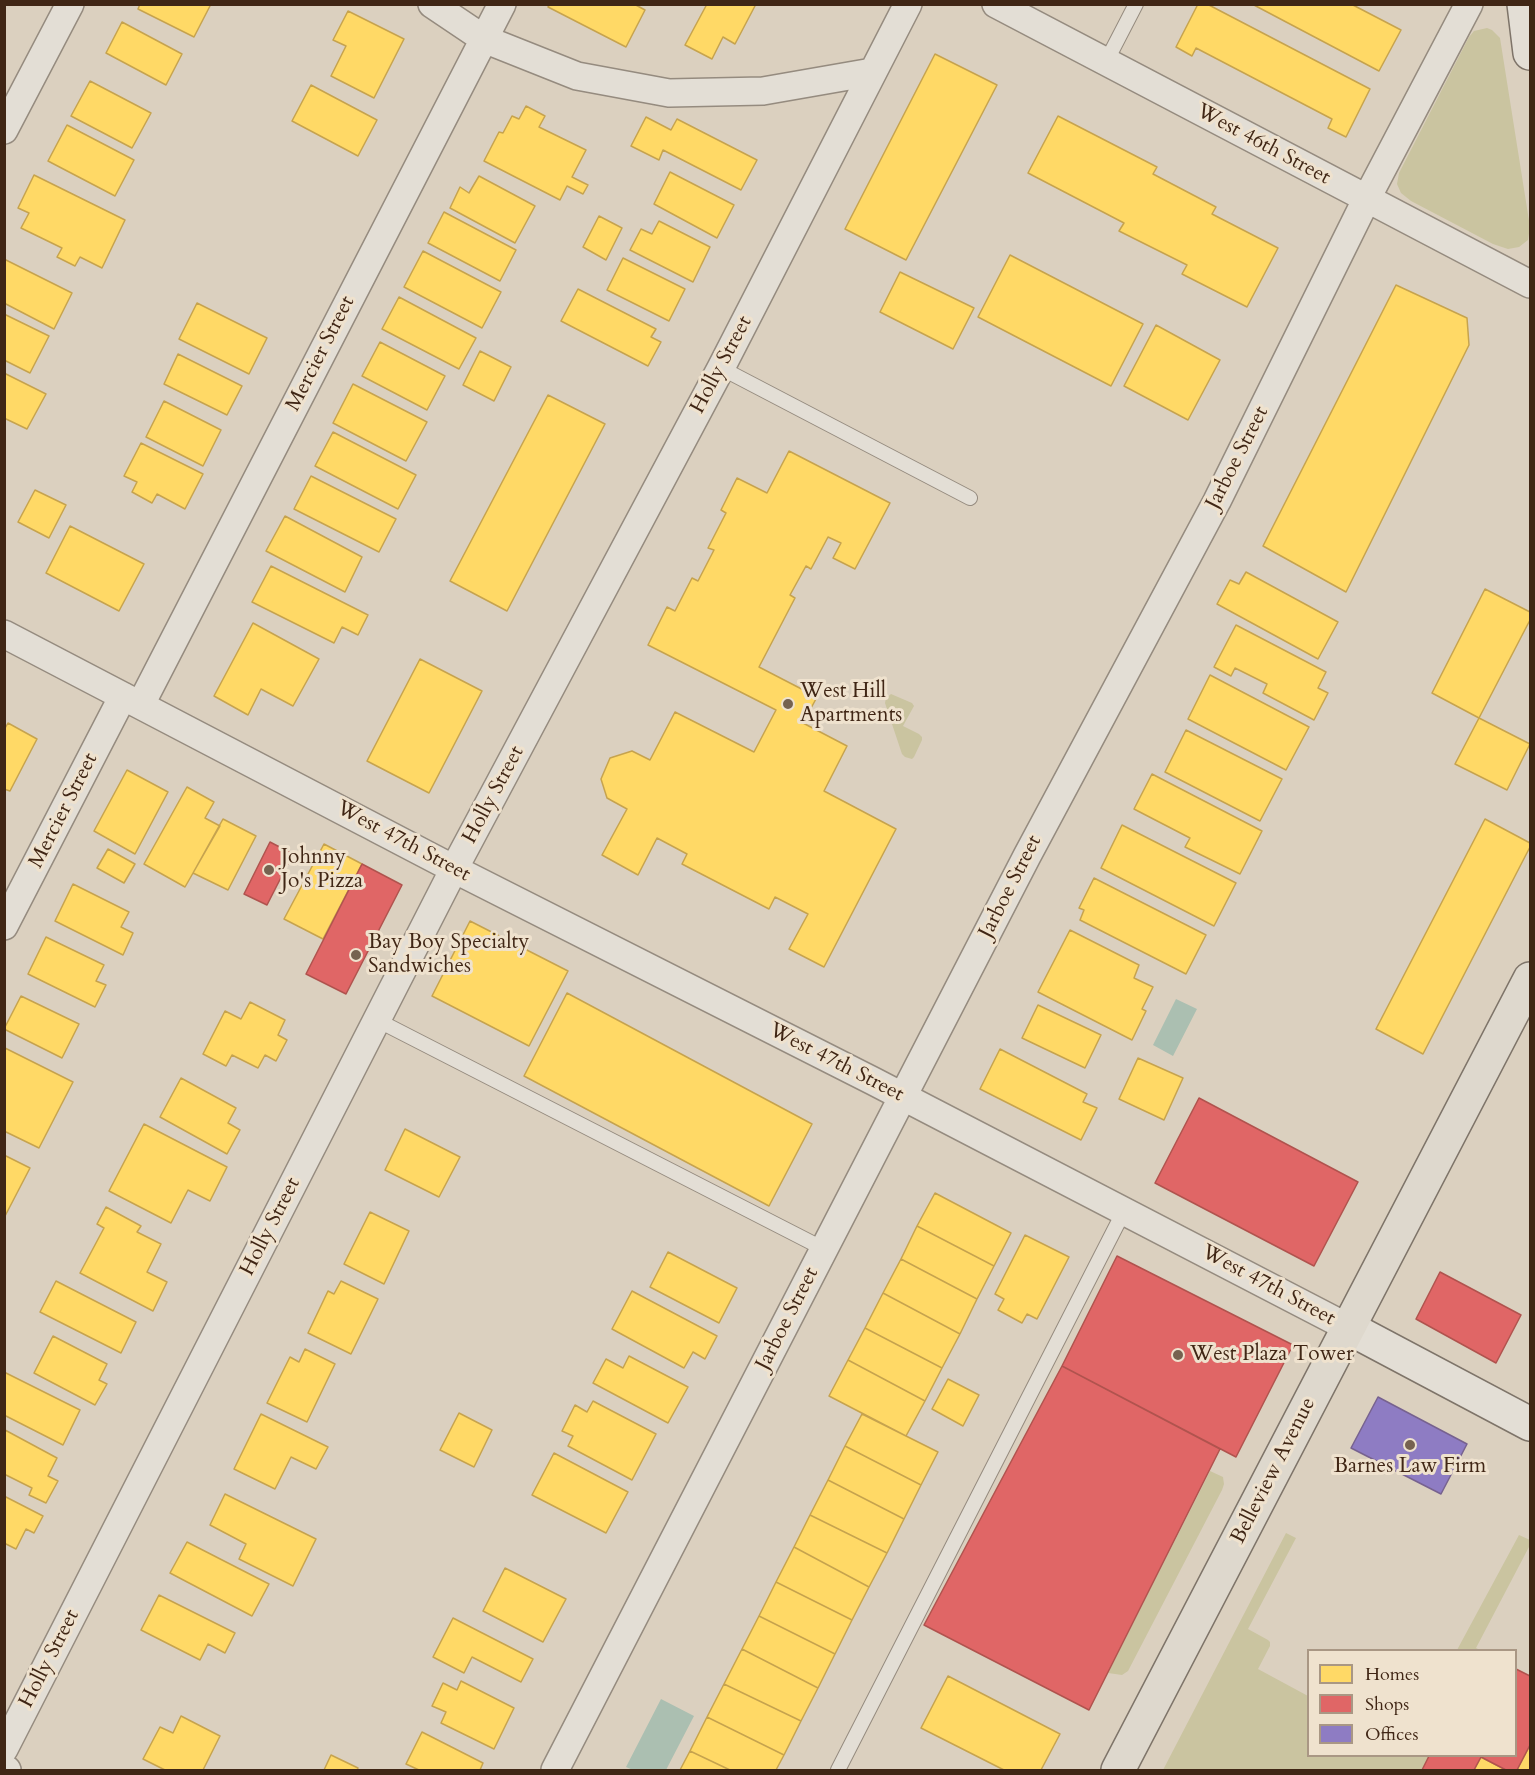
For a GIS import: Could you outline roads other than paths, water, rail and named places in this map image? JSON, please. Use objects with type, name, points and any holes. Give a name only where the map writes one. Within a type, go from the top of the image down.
[{"type":"main road","points":[[1524,4],[1530,53]]},
{"type":"main road","name":"Belleview Avenue","points":[[1118,1770],[1530,979]]},
{"type":"main road","name":"West 47th Street","points":[[1349,1328],[1530,1424]]},
{"type":"street","points":[[4,130],[70,4]]},
{"type":"street","points":[[432,4],[484,39],[577,76],[669,93],[762,92],[872,72]]},
{"type":"street","name":"Mercier Street","points":[[4,926],[132,700],[502,4]]},
{"type":"street","name":"Holly Street","points":[[4,1749],[454,869],[721,368],[908,4]]},
{"type":"street","name":"West 46th Street","points":[[996,4],[1530,284]]},
{"type":"street","name":"Jarboe Street","points":[[555,1770],[1028,856],[1217,501],[1367,198],[1468,4]]},
{"type":"street","name":"West 47th Street","points":[[4,634],[454,869],[903,1097],[1349,1328]]},
{"type":"lane","points":[[1106,62],[1136,4]]},
{"type":"lane","points":[[721,368],[970,498]]},
{"type":"lane","points":[[376,1020],[824,1249]]},
{"type":"lane","points":[[838,1770],[1124,1211]]},
{"type":"place","name":"West Hill Apartments","points":[[788,704]]},
{"type":"place","name":"Johnny Jo's Pizza","points":[[269,870]]},
{"type":"place","name":"Bay Boy Specialty Sandwiches","points":[[356,955]]},
{"type":"place","name":"West Plaza Tower","points":[[1178,1355]]},
{"type":"place","name":"Barnes Law Firm","points":[[1410,1445]]}]
